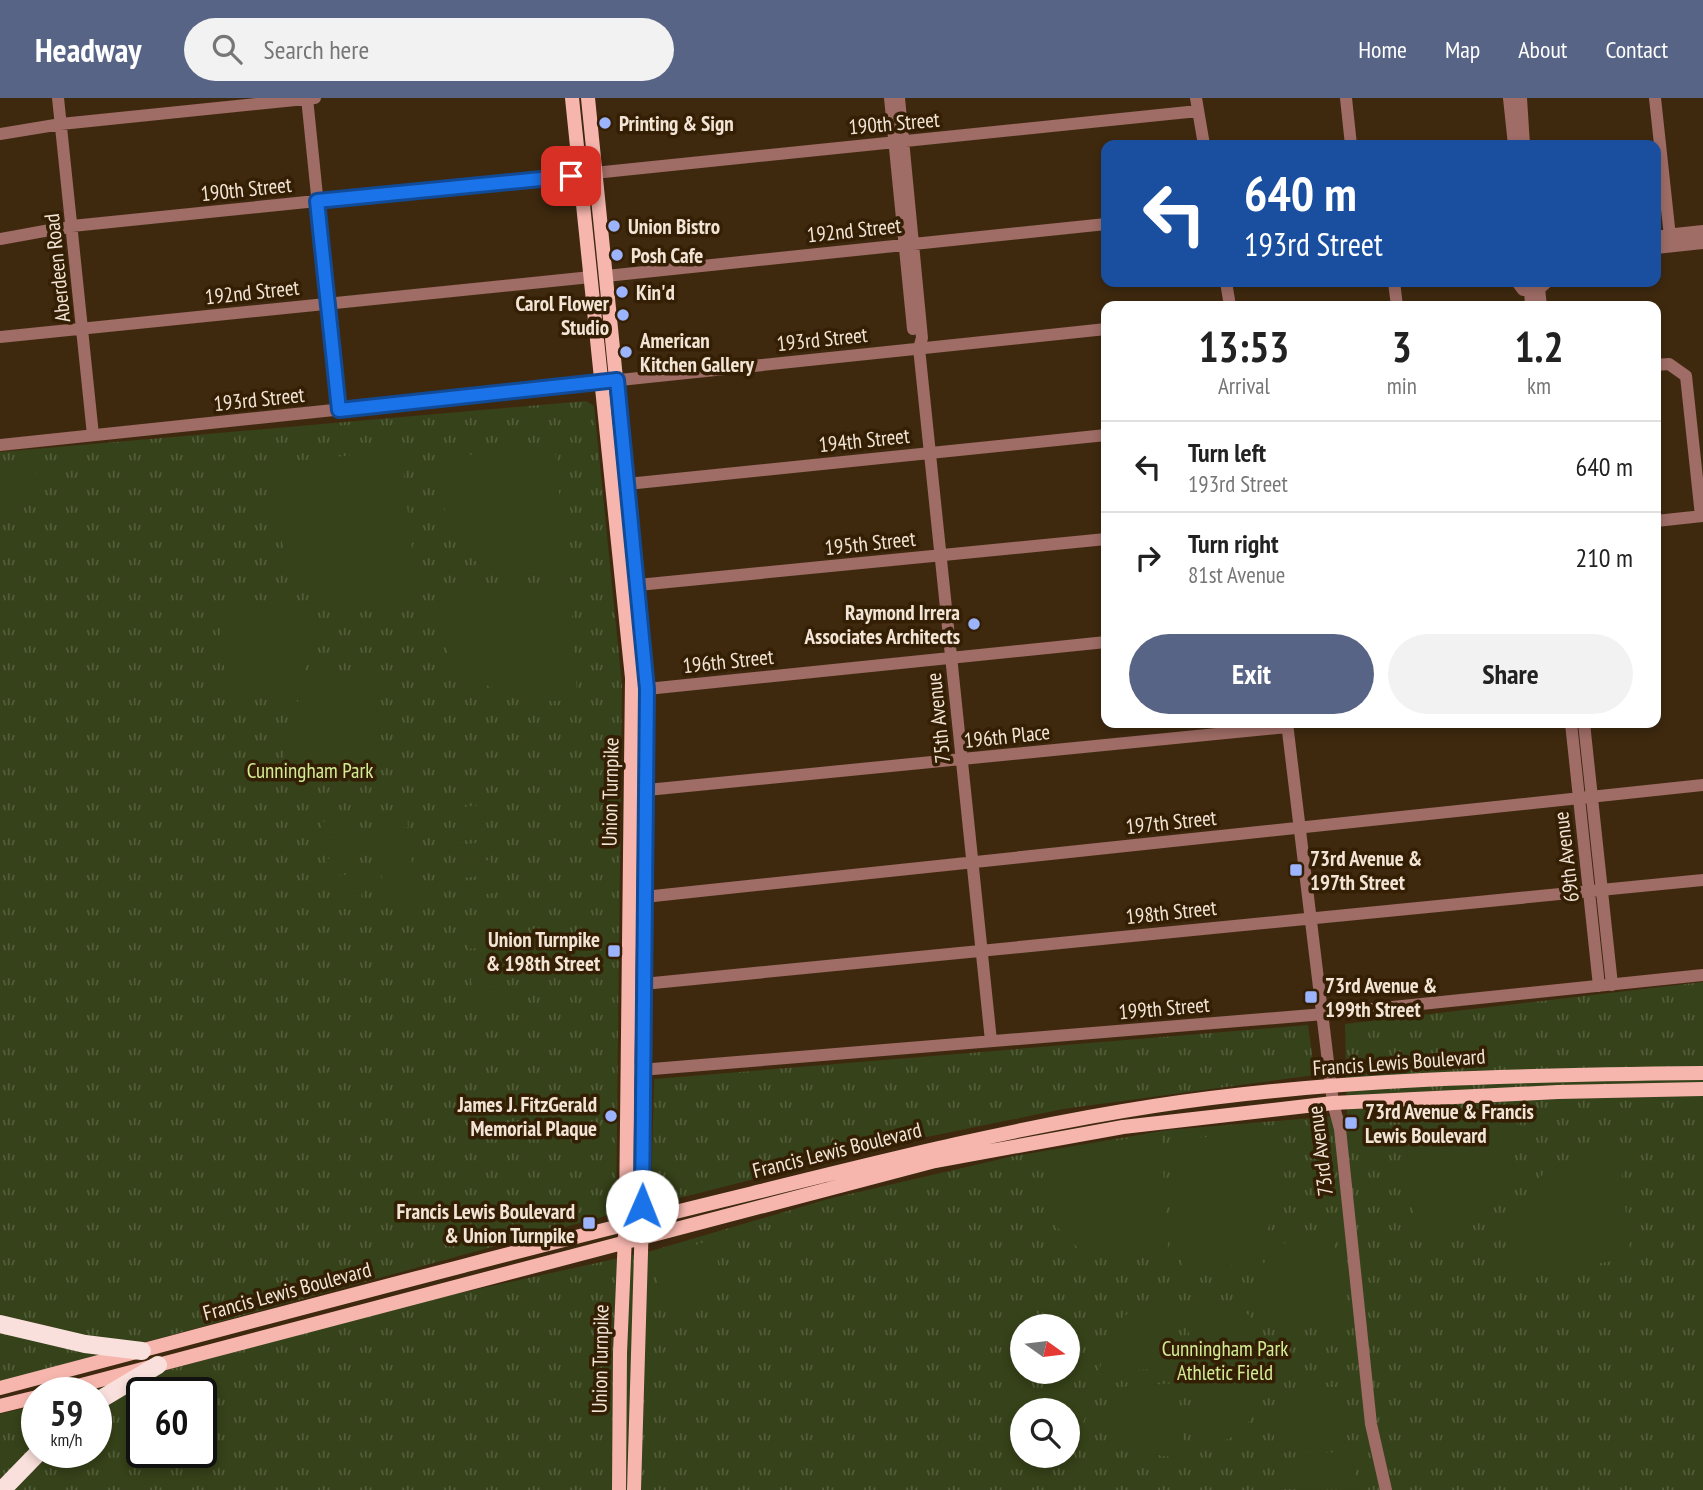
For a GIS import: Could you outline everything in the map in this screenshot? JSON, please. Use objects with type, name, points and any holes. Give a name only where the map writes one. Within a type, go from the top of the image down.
[{"type":"highway","points":[[0,1324],[85,1344],[142,1350]]},
{"type":"highway","points":[[112,1393],[159,1365]]},
{"type":"highway","points":[[2,1490],[23,1468]]},
{"type":"main road","name":"Union Turnpike","points":[[572,98],[607,276],[647,689],[642,1236],[634,1490]]},
{"type":"main road","name":"Union Turnpike","points":[[588,98],[587,173],[591,277],[632,678],[626,1223],[619,1490]]},
{"type":"main road","name":"Francis Lewis Boulevard","points":[[0,1388],[626,1223],[976,1138],[1157,1105],[1332,1087],[1503,1076],[1703,1073]]},
{"type":"main road","name":"Francis Lewis Boulevard","points":[[112,1377],[625,1240],[935,1161],[1123,1127],[1333,1103],[1558,1092],[1703,1089]]},
{"type":"main road","points":[[0,1406],[21,1401]]},
{"type":"street","name":"Aberdeen Road","points":[[58,98],[93,435]]},
{"type":"street","points":[[307,98],[339,410]]},
{"type":"street","points":[[0,134],[61,124],[315,98]]},
{"type":"street","name":"75th Avenue","points":[[890,98],[899,142]]},
{"type":"street","name":"75th Avenue","points":[[899,98],[899,142],[922,338],[919,348],[991,1041]]},
{"type":"street","points":[[1346,98],[1350,140]]},
{"type":"street","points":[[1509,98],[1513,140]]},
{"type":"street","points":[[1521,98],[1524,140]]},
{"type":"street","points":[[1655,98],[1659,140]]},
{"type":"street","points":[[1197,105],[1202,140]]},
{"type":"street","name":"190th Street","points":[[0,239],[72,226],[899,142],[1197,105]]},
{"type":"street","points":[[1661,155],[1670,240]]},
{"type":"street","name":"192nd Street","points":[[607,276],[1101,225]]},
{"type":"street","points":[[1661,245],[1703,231]]},
{"type":"street","points":[[1661,237],[1703,243]]},
{"type":"street","name":"192nd Street","points":[[0,337],[591,277]]},
{"type":"street","points":[[1519,287],[1539,287]]},
{"type":"street","name":"193rd Street","points":[[0,444],[1101,330]]},
{"type":"street","points":[[1661,365],[1669,364],[1686,376],[1702,516],[1661,520]]},
{"type":"street","name":"194th Street","points":[[626,484],[1101,436]]},
{"type":"street","name":"195th Street","points":[[638,585],[1101,539]]},
{"type":"street","name":"196th Street","points":[[647,689],[1101,643]]},
{"type":"street","name":"196th Place","points":[[647,790],[1259,728]]},
{"type":"street","name":"73rd Avenue","points":[[1287,728],[1333,1103],[1340,1129],[1371,1424],[1386,1490]]},
{"type":"street","name":"69th Avenue","points":[[1572,728],[1585,797],[1605,986]]},
{"type":"street","name":"69th Avenue","points":[[1584,728],[1585,797]]},
{"type":"street","name":"197th Street","points":[[644,897],[1703,785]]},
{"type":"street","name":"198th Street","points":[[643,984],[1703,880]]},
{"type":"street","name":"199th Street","points":[[628,1071],[1324,1014],[1703,975]]},
{"type":"green space","name":"Cunningham Park","points":[[586,401],[594,406],[622,685],[616,1213],[0,1382],[0,452]]},
{"type":"green space","points":[[401,450],[418,605],[365,610],[338,605],[317,594],[301,578],[289,558],[274,513],[268,464]]},
{"type":"green space","points":[[555,451],[567,571],[534,575],[507,573],[485,566],[468,554],[455,537],[446,515],[441,488],[440,456]]},
{"type":"green space","points":[[33,460],[39,495],[0,502],[0,467]]},
{"type":"green space","points":[[570,582],[577,698],[543,700],[504,692],[469,675],[447,650],[438,596]]},
{"type":"green space","points":[[316,603],[318,625],[315,645],[309,662],[299,677],[286,688],[269,696],[250,701],[228,702],[218,611]]},
{"type":"green space","points":[[373,669],[381,765],[284,777],[288,731],[300,698],[311,686],[326,678]]},
{"type":"green space","points":[[484,805],[486,819],[455,823],[453,808]]},
{"type":"green space","points":[[407,813],[408,827],[377,831],[376,816]]},
{"type":"green space","points":[[353,818],[355,833],[324,836],[322,822]]},
{"type":"green space","points":[[486,823],[488,838],[457,841],[455,827]]},
{"type":"green space","points":[[408,832],[410,846],[379,849],[377,835]]},
{"type":"green space","points":[[356,837],[357,851],[326,855],[325,840]]},
{"type":"green space","points":[[488,842],[490,856],[459,860],[457,845]]},
{"type":"green space","points":[[410,850],[412,864],[381,868],[379,853]]},
{"type":"green space","points":[[357,855],[359,870],[328,873],[326,859]]},
{"type":"green space","points":[[490,860],[491,875],[460,878],[459,864]]},
{"type":"green space","points":[[412,868],[414,883],[383,886],[381,871]]},
{"type":"green space","points":[[359,873],[361,888],[330,891],[328,877]]},
{"type":"green space","points":[[492,879],[493,893],[462,897],[461,882]]},
{"type":"green space","points":[[414,886],[416,901],[385,904],[383,890]]},
{"type":"green space","points":[[361,892],[363,907],[332,910],[330,896]]},
{"type":"green space","points":[[495,913],[497,928],[466,931],[464,917]]},
{"type":"green space","points":[[497,932],[499,946],[468,949],[466,935]]},
{"type":"green space","points":[[500,950],[501,965],[470,968],[468,954]]},
{"type":"green space","points":[[501,969],[503,983],[472,987],[470,972]]},
{"type":"green space","name":"Cunningham Park Athletic Field","points":[[1703,982],[1703,1490],[0,1490],[0,1414],[21,1409],[21,1468],[112,1468],[112,1385],[126,1381],[126,1468],[217,1468],[217,1377],[141,1377],[419,1302],[651,1251],[828,1199],[1014,1156],[1168,1130],[1347,1115],[1345,1024]]},
{"type":"green space","points":[[503,988],[505,1002],[474,1005],[472,991]]},
{"type":"green space","points":[[1308,1025],[1315,1075],[1063,1109],[883,1146],[660,1203],[653,1202],[651,1197],[654,1079]]},
{"type":"green space","points":[[1516,1111],[1518,1130],[1512,1168],[1495,1204],[1467,1230],[1445,1238],[1416,1239],[1404,1123]]},
{"type":"green space","points":[[1274,1127],[1277,1181],[1272,1219],[1265,1235],[1255,1250],[1233,1264],[1212,1269],[1182,1270],[1173,1142]]},
{"type":"green space","points":[[1161,1134],[1168,1249],[1118,1254],[1079,1249],[1054,1224],[1046,1151]]},
{"type":"green space","points":[[1600,1151],[1619,1151],[1631,1258],[1514,1277],[1508,1243],[1519,1206],[1542,1175],[1567,1161]]},
{"type":"green space","points":[[1333,1229],[1342,1320],[1259,1328],[1253,1290],[1266,1261],[1284,1244],[1295,1238]]},
{"type":"green space","points":[[712,1240],[719,1267],[710,1295],[679,1307],[657,1307],[658,1256]]},
{"type":"green space","points":[[1171,1303],[1176,1367],[1099,1373],[1107,1343],[1119,1321],[1139,1308]]},
{"type":"green space","name":"Cunningham Park Athletic Field","points":[[1221,1303],[1243,1310],[1254,1323],[1259,1363],[1192,1368],[1187,1309]]},
{"type":"green space","points":[[1022,1307],[1034,1310],[1038,1314],[1017,1314]]},
{"type":"green space","points":[[1010,1324],[1010,1377],[1003,1378],[1003,1334]]},
{"type":"green space","points":[[1255,1381],[1253,1410],[1243,1429],[1224,1440],[1196,1443],[1193,1382]]},
{"type":"green space","points":[[1178,1383],[1184,1458],[1151,1453],[1129,1442],[1115,1421],[1110,1388]]},
{"type":"green space","points":[[1322,1387],[1338,1387],[1346,1442],[1274,1454],[1275,1428],[1283,1409],[1298,1396]]},
{"type":"green space","points":[[1083,1388],[1085,1418],[1080,1429],[1080,1398],[1010,1398],[1010,1437],[1006,1394]]},
{"type":"green space","points":[[1349,1450],[1360,1490],[1279,1489],[1274,1460]]},
{"type":"place","name":"Printing & Sign","points":[[605,123]]},
{"type":"place","name":"Union Bistro","points":[[614,226]]},
{"type":"place","name":"Posh Cafe","points":[[617,255]]},
{"type":"place","name":"Kin'd","points":[[622,292]]},
{"type":"place","name":"Carol Flower Studio","points":[[623,315]]},
{"type":"place","name":"American Kitchen Gallery","points":[[626,352]]},
{"type":"place","name":"Raymond Irrera Associates Architects","points":[[974,624]]},
{"type":"place","name":"73rd Avenue & 197th Street","points":[[1296,870]]},
{"type":"place","name":"Union Turnpike & 198th Street","points":[[614,951]]},
{"type":"place","name":"73rd Avenue & 199th Street","points":[[1311,997]]},
{"type":"place","name":"James J. FitzGerald Memorial Plaque","points":[[611,1116]]},
{"type":"place","name":"73rd Avenue & Francis Lewis Boulevard","points":[[1351,1123]]},
{"type":"place","name":"Francis Lewis Boulevard & Union Turnpike","points":[[589,1223]]},
{"type":"route","points":[[571,176],[317,201],[339,410],[617,380],[644,640],[648,722],[642,1206]]}]
